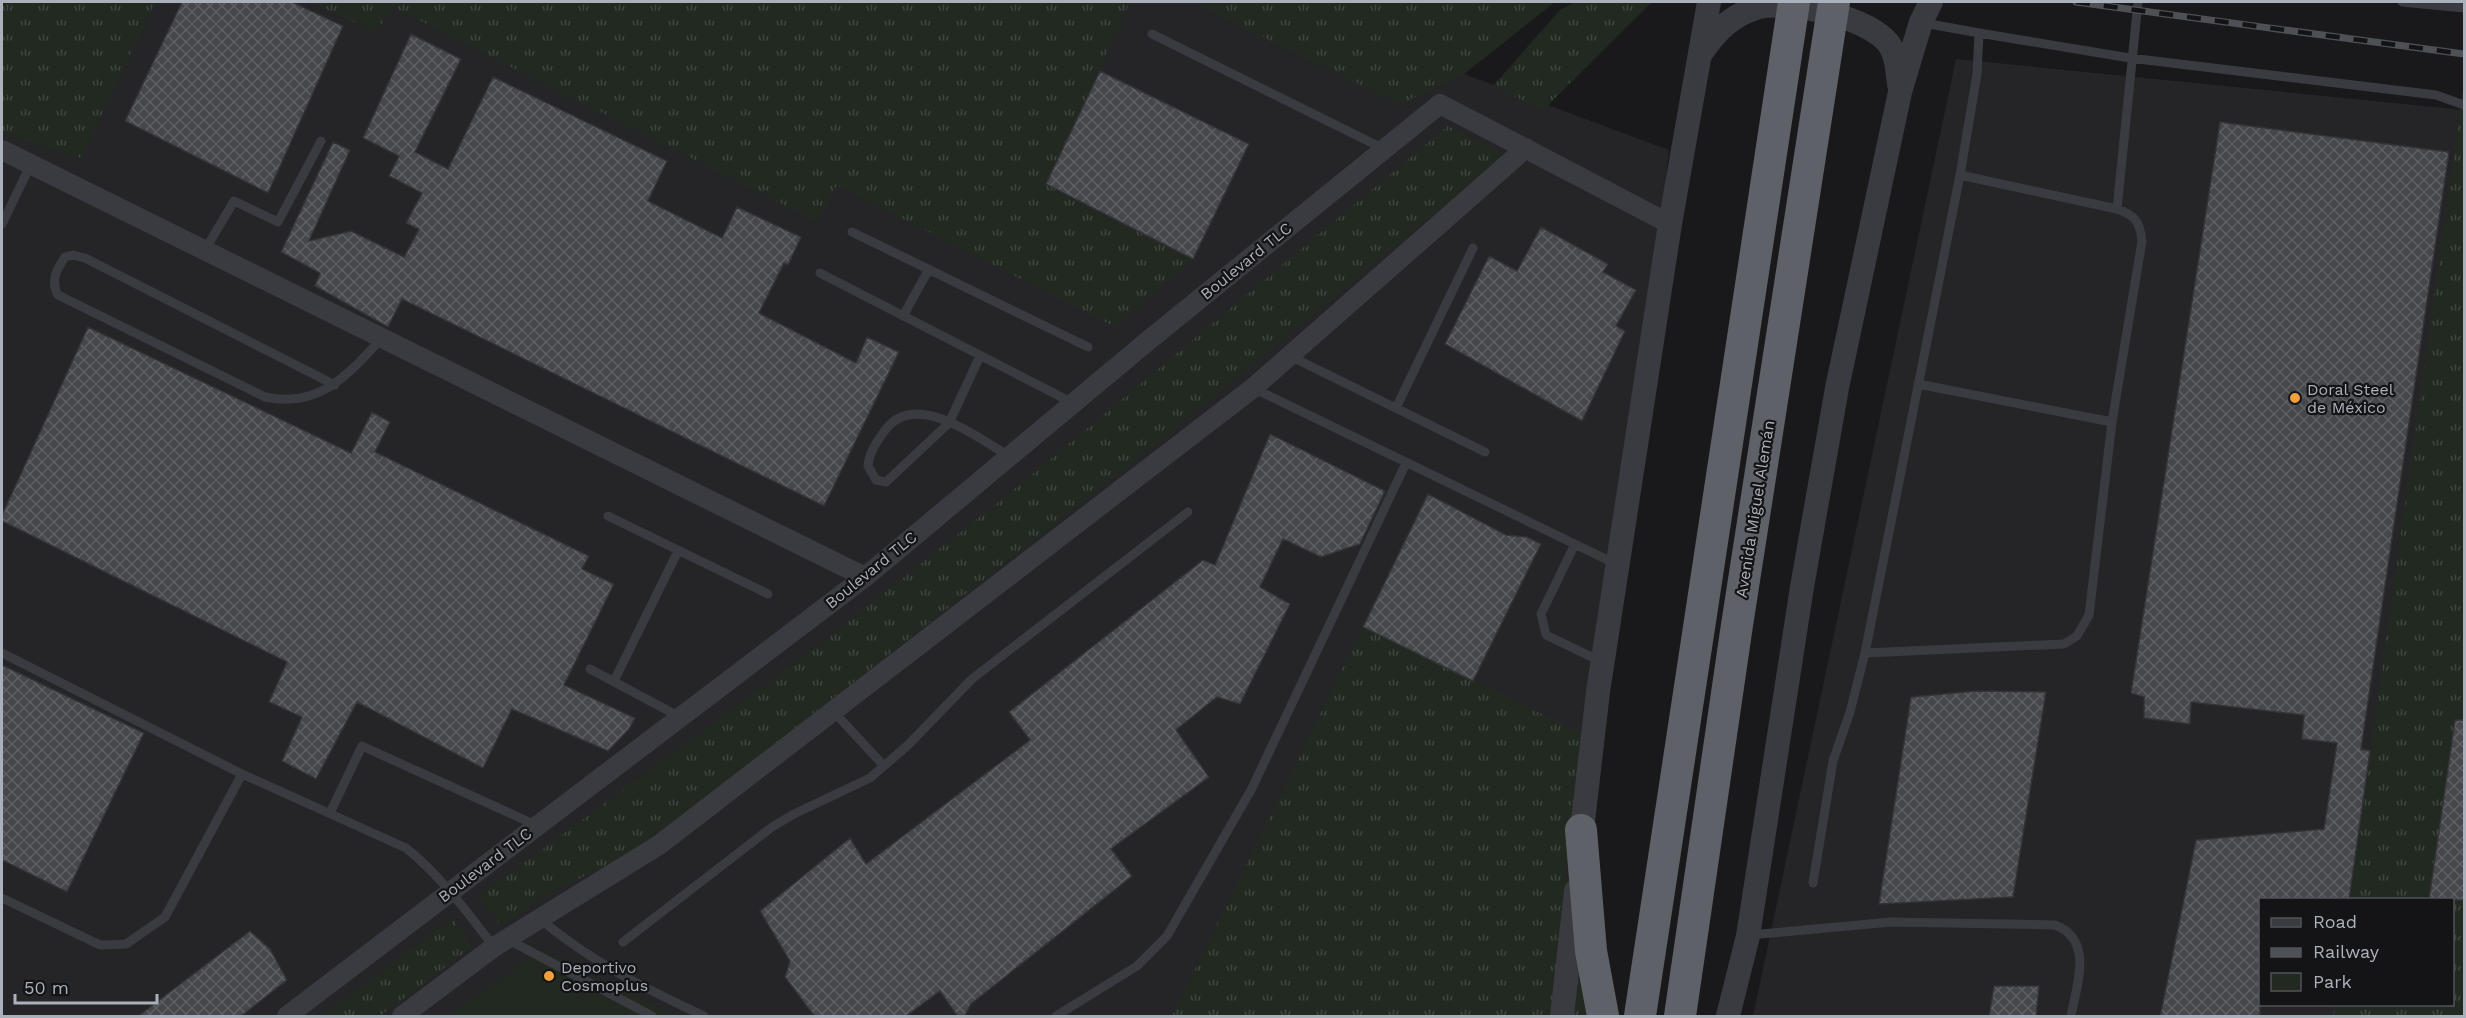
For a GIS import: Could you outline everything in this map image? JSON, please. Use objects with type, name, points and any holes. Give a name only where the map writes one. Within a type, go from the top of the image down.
[{"type":"highway","points":[[1640,1017],[1794,2]]},
{"type":"highway","name":"Avenida Miguel Alemán","points":[[1680,1017],[1737,625],[1834,2]]},
{"type":"highway","points":[[1581,830],[1591,951],[1603,1017]]},
{"type":"street","points":[[1562,1017],[1581,830],[1602,662],[1670,224],[1697,59],[1709,2]]},
{"type":"street","points":[[1697,59],[1720,28],[1748,11],[1774,5],[1809,8],[1851,20],[1870,29],[1888,43],[1895,56],[1900,92]]},
{"type":"street","points":[[1728,1017],[1748,936],[1802,587],[1837,388],[1900,92],[1926,12]]},
{"type":"street","name":"Boulevard TLC","points":[[287,1017],[865,577],[1073,403],[1440,104],[1526,148]]},
{"type":"street","points":[[402,1017],[500,943],[541,920],[659,845],[1253,388],[1526,148],[1670,224]]},
{"type":"street","points":[[2,150],[865,577]]},
{"type":"lane","points":[[2116,209],[2130,58],[2138,2]]},
{"type":"lane","points":[[2402,2],[2464,8]]},
{"type":"lane","points":[[1926,12],[1979,33],[2130,58],[2436,95],[2464,105]]},
{"type":"lane","points":[[1813,884],[1833,761],[1851,712],[1865,653],[1960,175],[1977,74],[1979,33]]},
{"type":"lane","points":[[1152,34],[1384,149]]},
{"type":"lane","points":[[205,249],[234,201],[278,222],[321,141]]},
{"type":"lane","points":[[2,224],[31,164]]},
{"type":"lane","points":[[1865,653],[2064,644],[2077,636],[2090,615],[2112,422],[2142,241],[2140,224],[2130,213],[2116,209],[1960,175]]},
{"type":"lane","points":[[852,232],[1088,347]]},
{"type":"lane","points":[[1395,408],[1473,248]]},
{"type":"lane","points":[[336,385],[86,258],[73,255],[65,257],[55,276],[54,288],[58,295],[265,397],[282,401],[307,397],[336,385],[382,338]]},
{"type":"lane","points":[[903,316],[929,269]]},
{"type":"lane","points":[[820,273],[1073,403]]},
{"type":"lane","points":[[980,356],[949,423],[891,478],[881,482],[871,476],[868,466],[874,446],[887,425],[897,417],[923,413],[949,423],[1009,456]]},
{"type":"lane","points":[[1290,356],[1485,453]]},
{"type":"lane","points":[[1918,384],[2112,422]]},
{"type":"lane","points":[[1253,388],[1618,565]]},
{"type":"lane","points":[[1056,1017],[1137,966],[1167,936],[1179,918],[1251,790],[1406,463]]},
{"type":"lane","points":[[623,942],[772,827],[870,778],[908,745],[972,679],[1188,512]]},
{"type":"lane","points":[[608,516],[768,594]]},
{"type":"lane","points":[[1575,544],[1541,614],[1546,635],[1602,662]]},
{"type":"lane","points":[[614,681],[678,551]]},
{"type":"lane","points":[[2,653],[242,774],[405,848],[423,861],[500,943],[652,1017]]},
{"type":"lane","points":[[590,669],[681,717]]},
{"type":"lane","points":[[833,711],[884,766]]},
{"type":"lane","points":[[330,813],[362,746],[538,826]]},
{"type":"lane","points":[[2,898],[100,945],[126,944],[165,917],[242,774]]},
{"type":"lane","points":[[541,920],[577,950],[626,979],[704,1017]]},
{"type":"lane","points":[[1748,936],[1891,922],[2055,925],[2067,929],[2079,943],[2080,966],[2071,1017]]},
{"type":"shaded area","points":[[2,2],[1320,2],[1464,74],[1669,150],[1571,1016],[2,1016]]},
{"type":"shaded area","points":[[1956,59],[2464,110],[2355,898],[2259,898],[2259,1006],[2340,1006],[2338,1016],[1753,1016]]},
{"type":"green space","points":[[2,2],[155,2],[81,158],[2,132]]},
{"type":"green space","points":[[310,2],[1130,2],[1046,184],[1193,259],[1115,327],[837,185],[818,222],[393,7],[376,32]]},
{"type":"green space","points":[[1192,2],[1555,2],[1464,74],[1400,104]]},
{"type":"green space","points":[[1575,2],[1652,2],[1543,110],[1493,86],[1560,10]]},
{"type":"green space","points":[[2464,82],[2464,1016],[2333,1016],[2335,1006],[2454,1006],[2454,898],[2350,898]]},
{"type":"green space","points":[[1448,126],[1505,155],[1160,441],[644,847],[544,896],[501,926],[478,897],[815,648],[1017,487]]},
{"type":"green space","points":[[1363,627],[1585,735],[1565,868],[1595,1016],[1172,1016]]},
{"type":"green space","points":[[452,918],[472,947],[380,1016],[323,1016]]},
{"type":"green space","name":"Deportivo Cosmoplus","points":[[540,950],[678,1016],[448,1016]]},
{"type":"building","points":[[182,2],[292,2],[343,26],[268,193],[125,121]]},
{"type":"building","points":[[411,34],[461,59],[415,152],[448,169],[493,77],[667,161],[648,201],[722,238],[737,207],[801,237],[788,265],[784,263],[759,313],[856,363],[867,337],[899,352],[824,506],[402,299],[388,327],[315,286],[320,273],[281,252],[333,142],[350,150],[309,241],[351,231],[404,257],[419,229],[406,223],[422,193],[389,176],[399,156],[363,138]]},
{"type":"building","points":[[1100,71],[1249,144],[1193,259],[1046,184]]},
{"type":"building","name":"Doral Steel de México","points":[[2220,122],[2449,152],[2361,749],[2370,751],[2349,898],[2259,898],[2260,1017],[2160,1017],[2196,840],[2324,829],[2337,743],[2302,739],[2304,715],[2191,702],[2190,724],[2144,718],[2144,697],[2131,693]]},
{"type":"building","points":[[1541,227],[1608,264],[1603,272],[1636,290],[1616,326],[1625,331],[1582,421],[1445,344],[1489,256],[1517,271]]},
{"type":"building","points":[[88,327],[351,453],[372,412],[390,422],[375,452],[589,556],[582,569],[614,584],[564,685],[635,718],[629,729],[608,751],[512,709],[483,768],[357,702],[316,779],[282,761],[302,717],[269,702],[287,662],[2,521],[2,515]]},
{"type":"building","points":[[1270,434],[1385,491],[1360,544],[1321,557],[1283,539],[1260,587],[1290,604],[1240,704],[1217,697],[1176,730],[1209,777],[1111,849],[1132,876],[971,1004],[964,1017],[958,1017],[940,991],[905,1017],[815,1017],[785,977],[790,961],[760,911],[850,838],[866,864],[1030,740],[1009,712],[1203,560],[1215,565]]},
{"type":"building","points":[[1428,494],[1506,535],[1527,537],[1541,544],[1473,681],[1363,627]]},
{"type":"building","points":[[2,665],[144,733],[67,892],[2,860]]},
{"type":"building","points":[[1976,691],[2046,692],[2013,897],[1879,904],[1911,697]]},
{"type":"building","points":[[2455,720],[2464,720],[2464,900],[2429,898]]},
{"type":"building","points":[[250,931],[270,949],[287,980],[240,1017],[137,1017]]},
{"type":"building","points":[[1994,986],[2039,986],[2036,1017],[1989,1017]]},
{"type":"railway","points":[[2076,2],[2464,54]]},
{"type":"place","name":"Doral Steel de México","points":[[2295,398]]},
{"type":"place","name":"Deportivo Cosmoplus","points":[[549,976]]}]
